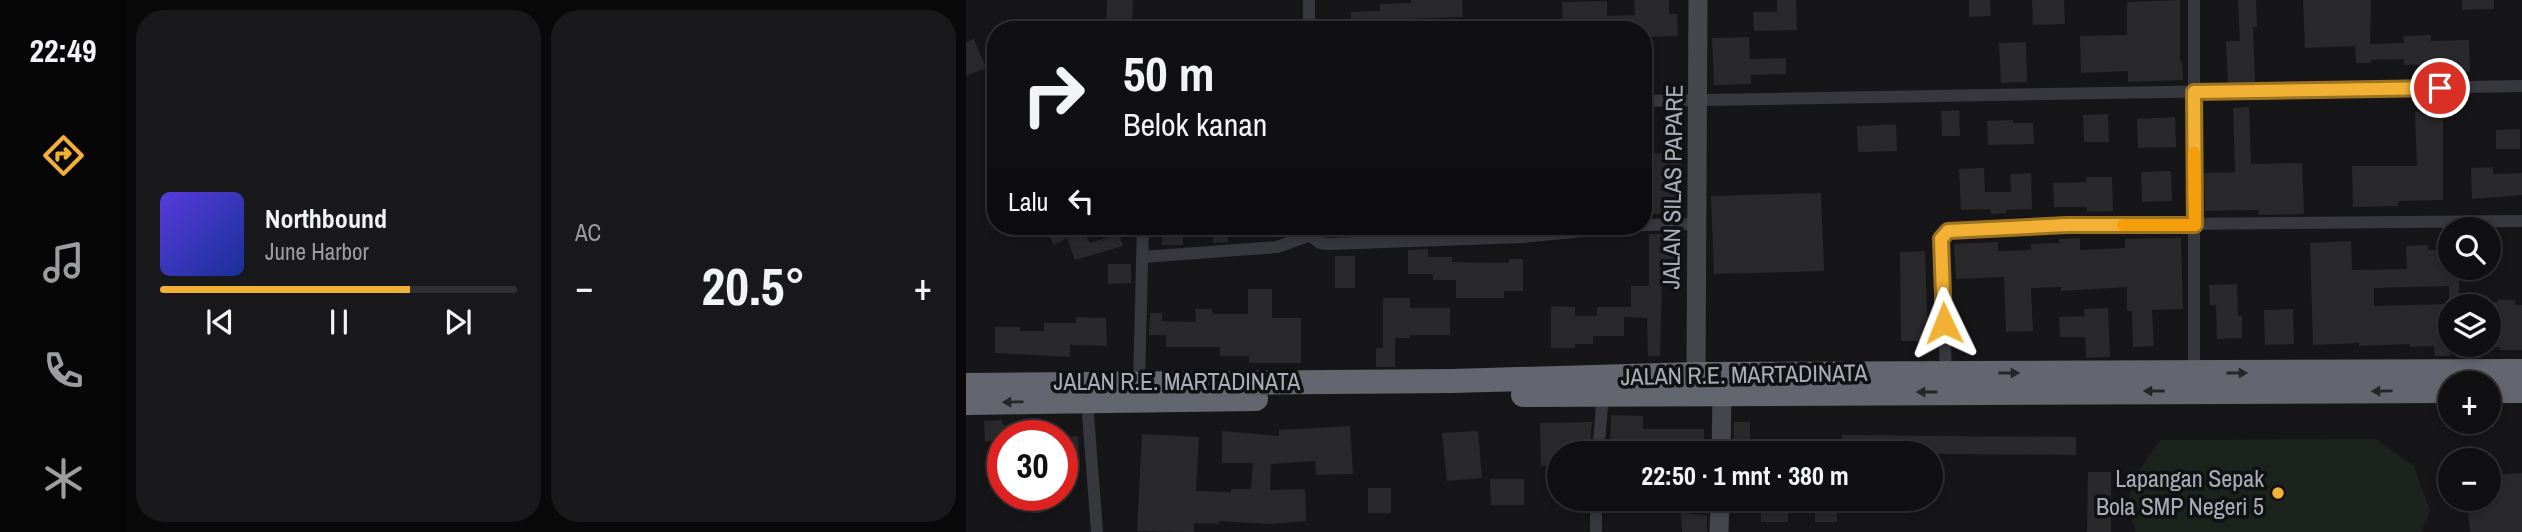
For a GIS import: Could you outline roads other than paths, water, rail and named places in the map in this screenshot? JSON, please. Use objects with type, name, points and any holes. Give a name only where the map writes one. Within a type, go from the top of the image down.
[{"type":"highway","name":"JALAN R.E. MARTADINATA","points":[[2501,374],[2522,370]]},
{"type":"highway","name":"JALAN R.E. MARTADINATA","points":[[966,403],[1087,401],[1452,381],[1696,374],[2194,373],[2438,384]]},
{"type":"highway","name":"JALAN R.E. MARTADINATA","points":[[966,385],[1139,382],[1283,390],[1603,394],[2438,384]]},
{"type":"highway","points":[[2501,391],[2522,391]]},
{"type":"street","points":[[1309,0],[1309,21]]},
{"type":"street","name":"JALAN SILAS PAPARE","points":[[1696,374],[1698,0]]},
{"type":"street","points":[[2194,0],[2194,373]]},
{"type":"street","points":[[1652,101],[2522,86]]},
{"type":"street","points":[[1946,373],[1941,239],[1944,233],[1951,230],[2067,225],[2522,221]]},
{"type":"street","points":[[1652,225],[1696,224]]},
{"type":"street","points":[[1139,382],[1143,235]]},
{"type":"street","points":[[1143,257],[1277,247],[1302,235]]},
{"type":"street","points":[[1314,235],[1321,243],[1341,244],[1543,235]]},
{"type":"street","points":[[1721,441],[1722,393]]},
{"type":"street","points":[[1599,441],[1603,394]]},
{"type":"street","points":[[1087,401],[1097,532]]},
{"type":"street","points":[[1595,511],[1596,532]]},
{"type":"street","points":[[1720,511],[1720,532]]},
{"type":"place","name":"Lapangan Sepak Bola SMP Negeri 5","points":[[2278,493]]}]
